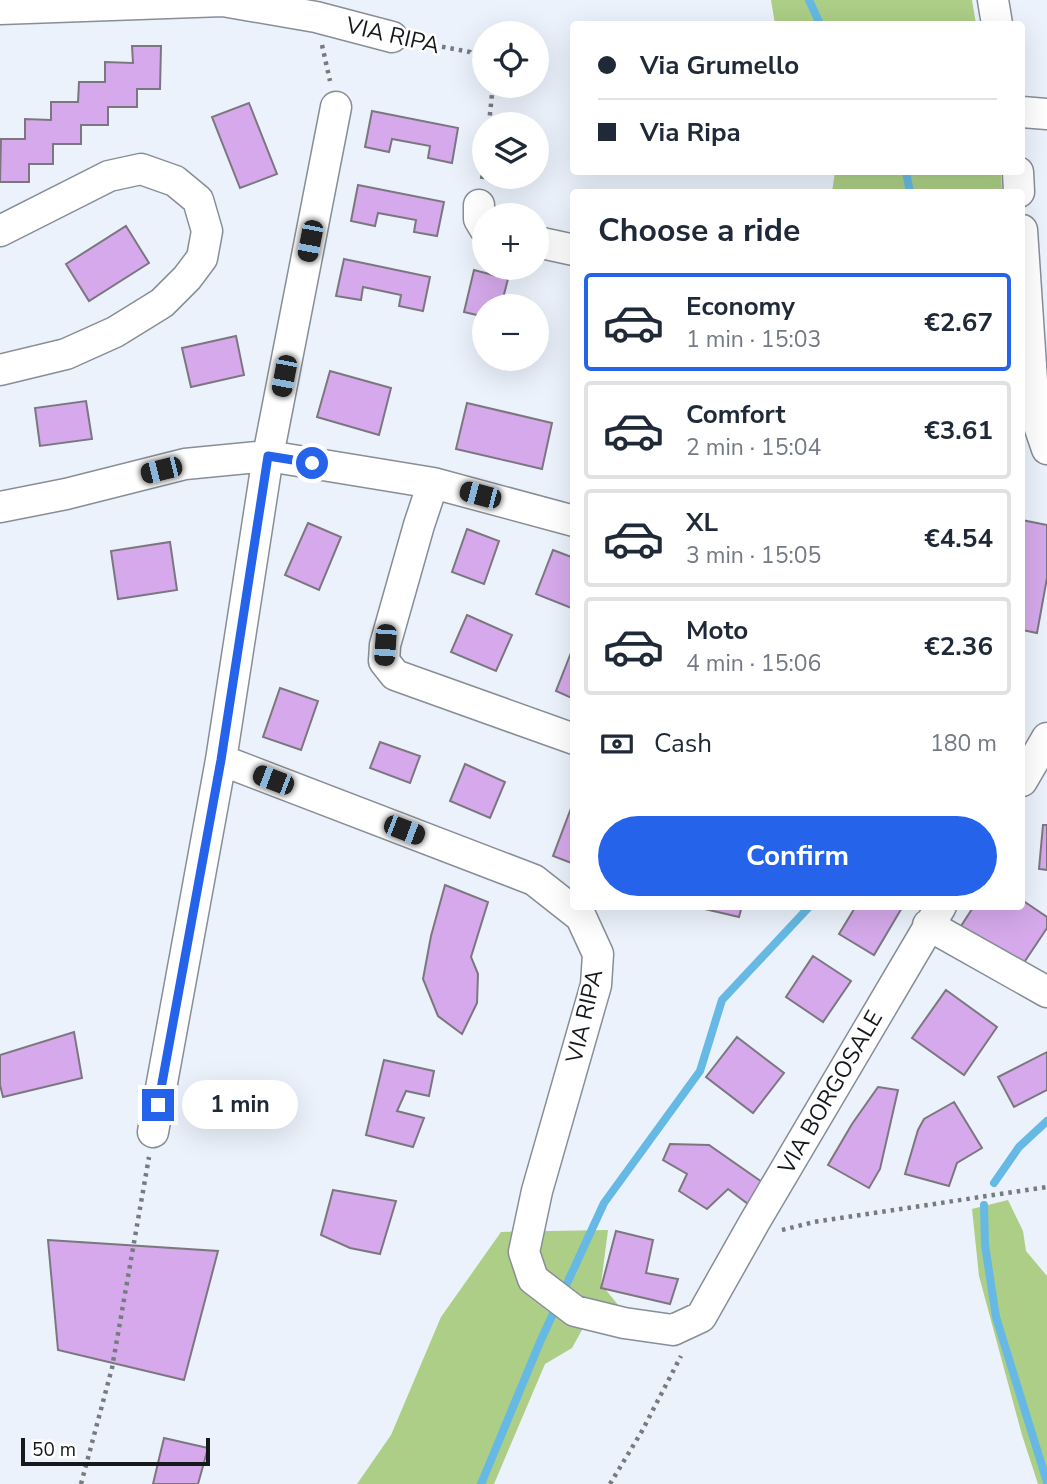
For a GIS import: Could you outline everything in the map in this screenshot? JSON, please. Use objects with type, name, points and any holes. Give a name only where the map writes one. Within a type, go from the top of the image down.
[{"type":"street","points":[[993,0],[996,21]]},
{"type":"street","name":"VIA RIPA","points":[[0,9],[223,1],[316,17],[392,37]]},
{"type":"street","points":[[153,1132],[221,760],[268,456],[336,107]]},
{"type":"street","points":[[1025,112],[1047,114]]},
{"type":"street","points":[[0,231],[109,176],[141,169],[175,181],[198,200],[207,231],[202,258],[162,303],[115,332],[66,354],[0,370]]},
{"type":"street","points":[[549,245],[570,249]]},
{"type":"street","points":[[1025,255],[1039,373],[1034,411],[1047,450]]},
{"type":"street","points":[[0,507],[66,494],[185,464],[268,456],[433,483],[570,520]]},
{"type":"street","points":[[433,483],[385,645],[384,661],[395,675],[570,738]]},
{"type":"street","points":[[1025,776],[1047,738]]},
{"type":"street","name":"VIA RIPA","points":[[221,760],[534,880],[570,908]]},
{"type":"street","name":"VIA RIPA","points":[[573,910],[581,916],[598,954],[596,985],[537,1191],[524,1252],[533,1279],[575,1311],[624,1323],[673,1330],[701,1317]]},
{"type":"street","points":[[934,916],[1047,992]]},
{"type":"street","name":"VIA BORGOSALE","points":[[701,1317],[934,916]]},
{"type":"path","points":[[316,17],[336,107]]},
{"type":"path","name":"VIA RIPA","points":[[392,37],[472,54]]},
{"type":"path","points":[[81,1484],[112,1368],[153,1132]]},
{"type":"path","points":[[747,1239],[814,1222],[1047,1187]]},
{"type":"path","points":[[610,1484],[642,1430],[701,1317]]},
{"type":"green space","points":[[771,0],[972,0],[976,21],[774,21]]},
{"type":"green space","points":[[835,175],[1001,175],[1002,189],[832,189]]},
{"type":"green space","points":[[1008,1200],[1023,1231],[1026,1251],[1047,1276],[1047,1484],[1038,1484],[979,1276],[972,1209]]},
{"type":"green space","points":[[608,1230],[601,1284],[641,1333],[583,1328],[572,1348],[545,1364],[494,1484],[357,1484],[391,1435],[441,1317],[501,1232]]},
{"type":"building","points":[[132,46],[161,46],[160,89],[137,89],[137,107],[108,107],[108,125],[81,125],[81,144],[53,144],[53,164],[29,164],[29,182],[0,182],[1,139],[25,139],[25,119],[51,120],[51,102],[78,102],[79,82],[105,82],[105,62],[133,63]]},
{"type":"building","points":[[249,103],[277,174],[240,188],[212,117]]},
{"type":"building","points":[[372,111],[458,128],[452,163],[428,158],[430,146],[392,139],[389,152],[365,147]]},
{"type":"building","points":[[358,185],[444,202],[437,236],[414,232],[416,220],[378,213],[375,226],[351,221]]},
{"type":"building","points":[[126,226],[149,263],[89,301],[66,264]]},
{"type":"building","points":[[344,259],[430,277],[423,311],[399,306],[401,295],[363,287],[361,300],[336,296]]},
{"type":"building","points":[[472,278],[508,280],[504,294],[472,294],[472,314],[464,312]]},
{"type":"building","points":[[236,336],[244,375],[191,387],[182,348]]},
{"type":"building","points":[[330,371],[391,388],[379,435],[317,417]]},
{"type":"building","points":[[86,401],[92,439],[40,446],[35,408]]},
{"type":"building","points":[[467,403],[552,423],[542,469],[456,449]]},
{"type":"building","points":[[1025,521],[1047,525],[1047,578],[1037,633],[1025,631]]},
{"type":"building","points":[[308,523],[341,537],[319,590],[285,575]]},
{"type":"building","points":[[467,529],[499,541],[484,584],[452,572]]},
{"type":"building","points":[[170,542],[177,590],[118,599],[111,551]]},
{"type":"building","points":[[553,550],[570,556],[570,607],[536,594]]},
{"type":"building","points":[[467,615],[512,635],[496,671],[451,652]]},
{"type":"building","points":[[570,655],[570,697],[556,691]]},
{"type":"building","points":[[280,688],[318,701],[301,750],[263,737]]},
{"type":"building","points":[[380,742],[420,756],[410,783],[370,768]]},
{"type":"building","points":[[465,764],[505,782],[490,818],[450,801]]},
{"type":"building","points":[[570,811],[570,862],[553,856]]},
{"type":"building","points":[[1043,825],[1047,825],[1047,870],[1039,869]]},
{"type":"building","points":[[445,885],[488,902],[471,957],[478,974],[477,1003],[462,1034],[438,1016],[423,979]]},
{"type":"building","points":[[1025,902],[1047,917],[1047,928],[1021,967],[961,926],[971,910],[1025,910]]},
{"type":"building","points":[[709,910],[741,910],[739,917]]},
{"type":"building","points":[[854,910],[901,910],[874,955],[839,934]]},
{"type":"building","points":[[813,956],[851,981],[823,1022],[786,997]]},
{"type":"building","points":[[946,990],[997,1027],[964,1075],[912,1038]]},
{"type":"building","points":[[74,1032],[82,1078],[3,1097],[0,1085],[0,1055]]},
{"type":"building","points":[[737,1037],[784,1073],[753,1113],[706,1077]]},
{"type":"building","points":[[1047,1052],[1047,1090],[1014,1107],[998,1077]]},
{"type":"building","points":[[384,1060],[434,1071],[429,1096],[406,1091],[397,1111],[424,1118],[413,1147],[366,1135]]},
{"type":"building","points":[[878,1087],[898,1090],[880,1169],[869,1188],[828,1165]]},
{"type":"building","points":[[954,1102],[982,1148],[957,1163],[949,1186],[905,1174],[924,1119]]},
{"type":"building","points":[[670,1144],[709,1145],[762,1182],[748,1204],[728,1189],[707,1209],[679,1191],[687,1174],[663,1160]]},
{"type":"building","points":[[333,1190],[396,1201],[380,1254],[350,1248],[321,1235]]},
{"type":"building","points":[[616,1231],[653,1240],[646,1273],[678,1279],[670,1304],[601,1288]]},
{"type":"building","points":[[48,1240],[218,1251],[184,1380],[58,1350]]},
{"type":"building","points":[[164,1438],[208,1448],[198,1484],[153,1484]]},
{"type":"waterway","points":[[809,0],[819,21]]},
{"type":"waterway","points":[[907,175],[909,189]]},
{"type":"waterway","points":[[481,1484],[540,1342],[604,1203],[700,1071],[722,1000],[806,910]]},
{"type":"waterway","points":[[994,1183],[1019,1147],[1047,1121]]},
{"type":"waterway","points":[[984,1205],[985,1245],[996,1317],[1047,1482]]},
{"type":"route","points":[[158,1105],[221,760],[268,456],[312,463]]}]
